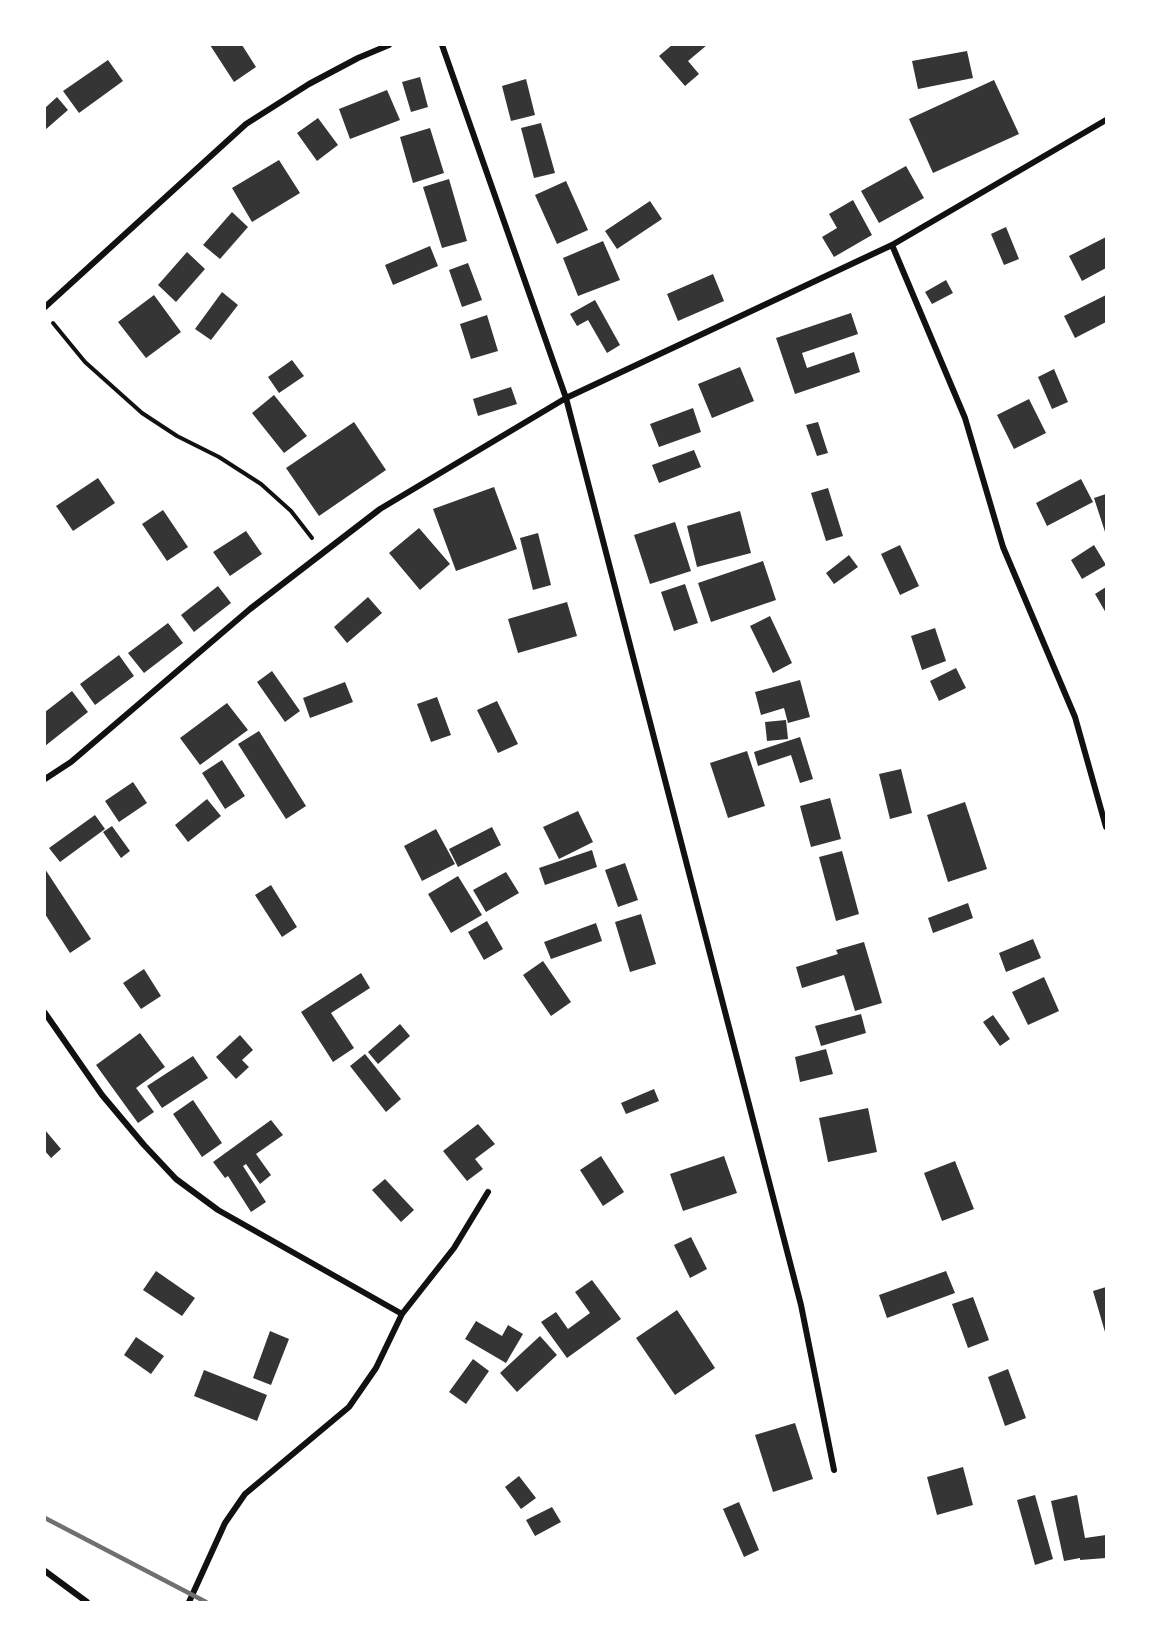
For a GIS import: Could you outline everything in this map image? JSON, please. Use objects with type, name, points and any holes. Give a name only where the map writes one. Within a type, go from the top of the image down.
[{"type":"street","points":[[45,307],[246,124],[309,84],[388,45]]},
{"type":"street","points":[[442,45],[566,398],[801,1305],[834,1470]]},
{"type":"street","points":[[45,779],[71,762],[250,609],[380,509],[566,398],[892,245],[1106,120]]},
{"type":"street","points":[[892,245],[965,418],[1003,547],[1075,717],[1106,827]]},
{"type":"street","points":[[45,1013],[102,1095],[176,1179],[218,1210],[402,1314]]},
{"type":"street","points":[[189,1602],[225,1523],[244,1494],[349,1407],[376,1368],[402,1314],[454,1248],[488,1192]]},
{"type":"street","points":[[45,1571],[87,1602]]},
{"type":"path","points":[[52,322],[85,362],[142,413],[177,436],[219,457],[261,484],[291,511],[324,553]]},
{"type":"building","points":[[210,45],[242,45],[256,67],[234,82]]},
{"type":"building","points":[[672,45],[707,45],[688,61],[699,74],[685,86],[659,56]]},
{"type":"building","points":[[967,51],[973,78],[918,89],[912,61]]},
{"type":"building","points":[[108,60],[123,81],[79,113],[63,91]]},
{"type":"building","points":[[420,77],[428,107],[411,112],[402,82]]},
{"type":"building","points":[[526,79],[535,115],[511,121],[502,86]]},
{"type":"building","points":[[994,80],[1019,134],[933,173],[909,119]]},
{"type":"building","points":[[387,90],[400,120],[350,139],[339,109]]},
{"type":"building","points":[[57,97],[68,110],[45,130],[45,108]]},
{"type":"building","points":[[318,118],[338,145],[317,161],[297,133]]},
{"type":"building","points":[[541,123],[555,173],[534,178],[521,128]]},
{"type":"building","points":[[430,128],[444,173],[413,183],[400,137]]},
{"type":"building","points":[[279,160],[300,193],[252,222],[232,188]]},
{"type":"building","points":[[906,166],[924,198],[879,223],[861,191]]},
{"type":"building","points":[[449,179],[467,241],[442,248],[423,187]]},
{"type":"building","points":[[566,181],[588,230],[557,244],[535,195]]},
{"type":"building","points":[[853,200],[872,235],[834,257],[822,237],[837,228],[829,214]]},
{"type":"building","points":[[650,201],[662,219],[617,249],[605,231]]},
{"type":"building","points":[[232,212],[248,227],[220,259],[203,245]]},
{"type":"building","points":[[1006,227],[1019,259],[1004,265],[991,234]]},
{"type":"building","points":[[1106,237],[1106,268],[1082,281],[1069,256]]},
{"type":"building","points":[[603,241],[620,280],[578,296],[563,258]]},
{"type":"building","points":[[430,246],[438,266],[393,285],[385,265]]},
{"type":"building","points":[[187,252],[205,269],[176,302],[158,285]]},
{"type":"building","points":[[468,263],[482,300],[462,307],[449,270]]},
{"type":"building","points":[[713,274],[724,301],[678,321],[667,294]]},
{"type":"building","points":[[946,280],[953,293],[932,304],[925,292]]},
{"type":"building","points":[[222,292],[238,305],[211,340],[195,329]]},
{"type":"building","points":[[154,295],[181,332],[146,358],[118,322]]},
{"type":"building","points":[[1106,295],[1106,322],[1075,338],[1064,316]]},
{"type":"building","points":[[595,300],[620,345],[607,353],[588,320],[577,326],[570,314]]},
{"type":"building","points":[[851,313],[858,334],[802,353],[807,368],[854,352],[860,372],[795,394],[776,338]]},
{"type":"building","points":[[487,315],[498,351],[471,359],[460,324]]},
{"type":"building","points":[[292,360],[304,376],[279,393],[268,377]]},
{"type":"building","points":[[740,367],[754,401],[712,418],[698,384]]},
{"type":"building","points":[[1054,369],[1068,402],[1052,409],[1038,377]]},
{"type":"building","points":[[511,387],[517,404],[478,416],[473,399]]},
{"type":"building","points":[[274,395],[307,436],[284,453],[252,413]]},
{"type":"building","points":[[1029,399],[1046,433],[1014,449],[997,415]]},
{"type":"building","points":[[693,408],[701,432],[659,447],[650,424]]},
{"type":"building","points":[[354,422],[386,470],[319,516],[286,468]]},
{"type":"building","points":[[818,422],[828,453],[817,456],[806,425]]},
{"type":"building","points":[[694,450],[701,467],[659,483],[652,465]]},
{"type":"building","points":[[98,478],[115,503],[73,531],[56,506]]},
{"type":"building","points":[[1081,479],[1093,502],[1047,526],[1036,503]]},
{"type":"building","points":[[494,487],[517,549],[456,571],[433,509]]},
{"type":"building","points":[[828,488],[843,536],[826,541],[811,493]]},
{"type":"building","points":[[1106,494],[1106,535],[1094,498]]},
{"type":"building","points":[[163,510],[188,547],[167,561],[142,524]]},
{"type":"building","points":[[740,511],[751,553],[697,567],[687,526]]},
{"type":"building","points":[[675,522],[691,571],[650,584],[634,535]]},
{"type":"building","points":[[419,528],[450,564],[420,590],[389,553]]},
{"type":"building","points":[[246,531],[262,554],[230,576],[213,552]]},
{"type":"building","points":[[538,533],[551,585],[533,590],[520,538]]},
{"type":"building","points":[[900,545],[919,586],[900,595],[881,554]]},
{"type":"building","points":[[1094,545],[1106,565],[1082,579],[1071,560]]},
{"type":"building","points":[[849,555],[858,567],[834,584],[826,573]]},
{"type":"building","points":[[763,561],[776,600],[711,622],[698,583]]},
{"type":"building","points":[[685,584],[698,623],[674,631],[661,592]]},
{"type":"building","points":[[218,586],[231,603],[194,632],[181,615]]},
{"type":"building","points":[[1106,587],[1106,613],[1095,594]]},
{"type":"building","points":[[368,597],[382,613],[347,643],[334,627]]},
{"type":"building","points":[[567,602],[577,636],[518,653],[508,619]]},
{"type":"building","points":[[770,616],[792,663],[773,673],[750,626]]},
{"type":"building","points":[[168,623],[183,643],[144,673],[128,653]]},
{"type":"building","points":[[935,628],[946,661],[922,670],[911,636]]},
{"type":"building","points":[[119,655],[134,676],[95,705],[80,684]]},
{"type":"building","points":[[956,668],[966,688],[939,701],[930,681]]},
{"type":"building","points":[[272,671],[300,711],[285,722],[257,682]]},
{"type":"building","points":[[800,680],[810,717],[788,723],[784,708],[761,715],[755,692]]},
{"type":"building","points":[[345,682],[353,702],[310,718],[303,698]]},
{"type":"building","points":[[72,691],[88,712],[45,746],[45,712]]},
{"type":"building","points":[[437,697],[451,735],[431,742],[417,704]]},
{"type":"building","points":[[497,701],[518,744],[498,753],[477,710]]},
{"type":"building","points":[[227,703],[248,730],[200,765],[180,738]]},
{"type":"building","points":[[786,720],[788,739],[767,741],[765,722]]},
{"type":"building","points":[[259,731],[306,806],[286,819],[238,744]]},
{"type":"building","points":[[800,737],[813,779],[800,783],[791,755],[758,766],[754,752]]},
{"type":"building","points":[[747,751],[765,806],[728,818],[710,763]]},
{"type":"building","points":[[222,760],[245,796],[225,809],[202,773]]},
{"type":"building","points":[[901,769],[912,813],[890,819],[879,774]]},
{"type":"building","points":[[133,782],[147,803],[119,822],[105,801]]},
{"type":"building","points":[[830,798],[841,839],[811,847],[800,806]]},
{"type":"building","points":[[207,799],[221,816],[188,842],[175,825]]},
{"type":"building","points":[[965,802],[987,869],[948,882],[927,815]]},
{"type":"building","points":[[578,811],[593,842],[559,859],[543,827]]},
{"type":"building","points":[[95,815],[105,829],[60,862],[49,848]]},
{"type":"building","points":[[112,826],[130,851],[121,858],[103,832]]},
{"type":"building","points":[[492,827],[501,845],[458,867],[449,849]]},
{"type":"building","points":[[436,829],[455,864],[422,881],[404,846]]},
{"type":"building","points":[[592,850],[597,867],[545,885],[539,868]]},
{"type":"building","points":[[842,851],[859,914],[836,921],[819,857]]},
{"type":"building","points":[[625,863],[638,900],[618,907],[605,870]]},
{"type":"building","points":[[45,869],[91,939],[70,953],[45,914]]},
{"type":"building","points":[[506,872],[519,893],[486,912],[473,890]]},
{"type":"building","points":[[458,876],[482,915],[451,933],[428,894]]},
{"type":"building","points":[[271,885],[297,927],[282,937],[255,895]]},
{"type":"building","points":[[968,903],[973,918],[933,933],[928,918]]},
{"type":"building","points":[[641,914],[656,964],[630,972],[615,922]]},
{"type":"building","points":[[487,921],[503,949],[484,960],[468,932]]},
{"type":"building","points":[[596,923],[602,941],[551,959],[544,942]]},
{"type":"building","points":[[1033,939],[1041,958],[1006,972],[999,953]]},
{"type":"building","points":[[864,942],[882,1003],[855,1011],[844,975],[802,988],[796,967],[838,954],[836,950]]},
{"type":"building","points":[[543,961],[571,1002],[551,1016],[523,975]]},
{"type":"building","points":[[144,969],[161,996],[141,1009],[123,983]]},
{"type":"building","points":[[361,973],[370,988],[331,1013],[354,1048],[333,1062],[301,1012]]},
{"type":"building","points":[[1044,977],[1059,1011],[1028,1025],[1012,992]]},
{"type":"building","points":[[861,1014],[866,1033],[821,1046],[815,1026]]},
{"type":"building","points":[[993,1015],[1010,1039],[1000,1046],[983,1022]]},
{"type":"building","points":[[400,1024],[410,1036],[378,1064],[368,1052]]},
{"type":"building","points":[[140,1033],[165,1067],[136,1088],[154,1112],[138,1123],[96,1065]]},
{"type":"building","points":[[240,1035],[253,1050],[242,1060],[249,1067],[236,1079],[216,1057]]},
{"type":"building","points":[[826,1049],[833,1074],[800,1082],[795,1057]]},
{"type":"building","points":[[365,1054],[401,1099],[386,1112],[350,1066]]},
{"type":"building","points":[[193,1056],[208,1078],[162,1108],[147,1086]]},
{"type":"building","points":[[654,1089],[659,1101],[626,1114],[621,1103]]},
{"type":"building","points":[[193,1100],[222,1143],[202,1157],[173,1114]]},
{"type":"building","points":[[868,1108],[877,1152],[828,1162],[819,1118]]},
{"type":"building","points":[[271,1120],[283,1135],[256,1154],[271,1175],[260,1184],[246,1164],[243,1166],[266,1202],[251,1212],[228,1176],[225,1178],[213,1162]]},
{"type":"building","points":[[478,1124],[495,1144],[475,1159],[483,1169],[467,1181],[443,1151]]},
{"type":"building","points":[[45,1130],[61,1149],[51,1158],[45,1151]]},
{"type":"building","points":[[601,1156],[624,1192],[603,1206],[580,1170]]},
{"type":"building","points":[[724,1156],[737,1193],[683,1211],[670,1174]]},
{"type":"building","points":[[955,1161],[974,1209],[942,1221],[924,1173]]},
{"type":"building","points":[[385,1179],[414,1210],[401,1222],[372,1190]]},
{"type":"building","points":[[691,1237],[707,1269],[690,1278],[674,1245]]},
{"type":"building","points":[[156,1271],[195,1298],[182,1316],[143,1290]]},
{"type":"building","points":[[946,1271],[955,1293],[887,1318],[879,1295]]},
{"type":"building","points":[[592,1280],[621,1319],[567,1358],[541,1322],[556,1312],[568,1329],[590,1313],[575,1292]]},
{"type":"building","points":[[1106,1287],[1106,1332],[1105,1332],[1093,1291]]},
{"type":"building","points":[[973,1297],[989,1340],[968,1348],[952,1304]]},
{"type":"building","points":[[677,1310],[715,1368],[675,1395],[636,1338]]},
{"type":"building","points":[[476,1321],[502,1336],[508,1325],[523,1334],[506,1363],[465,1339]]},
{"type":"building","points":[[270,1331],[289,1339],[271,1385],[253,1378]]},
{"type":"building","points":[[540,1336],[557,1355],[517,1392],[500,1373]]},
{"type":"building","points":[[136,1337],[164,1356],[151,1374],[124,1355]]},
{"type":"building","points":[[473,1359],[489,1371],[466,1404],[449,1392]]},
{"type":"building","points":[[1008,1369],[1026,1418],[1005,1426],[988,1377]]},
{"type":"building","points":[[204,1370],[267,1395],[257,1421],[194,1396]]},
{"type":"building","points":[[795,1423],[813,1479],[773,1492],[755,1435]]},
{"type":"building","points":[[963,1467],[973,1505],[937,1515],[927,1477]]},
{"type":"building","points":[[519,1476],[536,1498],[521,1509],[505,1487]]},
{"type":"building","points":[[1035,1495],[1053,1559],[1035,1565],[1017,1500]]},
{"type":"building","points":[[1077,1495],[1085,1538],[1106,1535],[1106,1558],[1080,1560],[1080,1558],[1064,1561],[1051,1501]]},
{"type":"building","points":[[739,1502],[759,1550],[744,1557],[723,1509]]},
{"type":"building","points":[[552,1507],[561,1522],[535,1536],[526,1520]]},
{"type":"railway","points":[[45,1518],[206,1602]]}]
